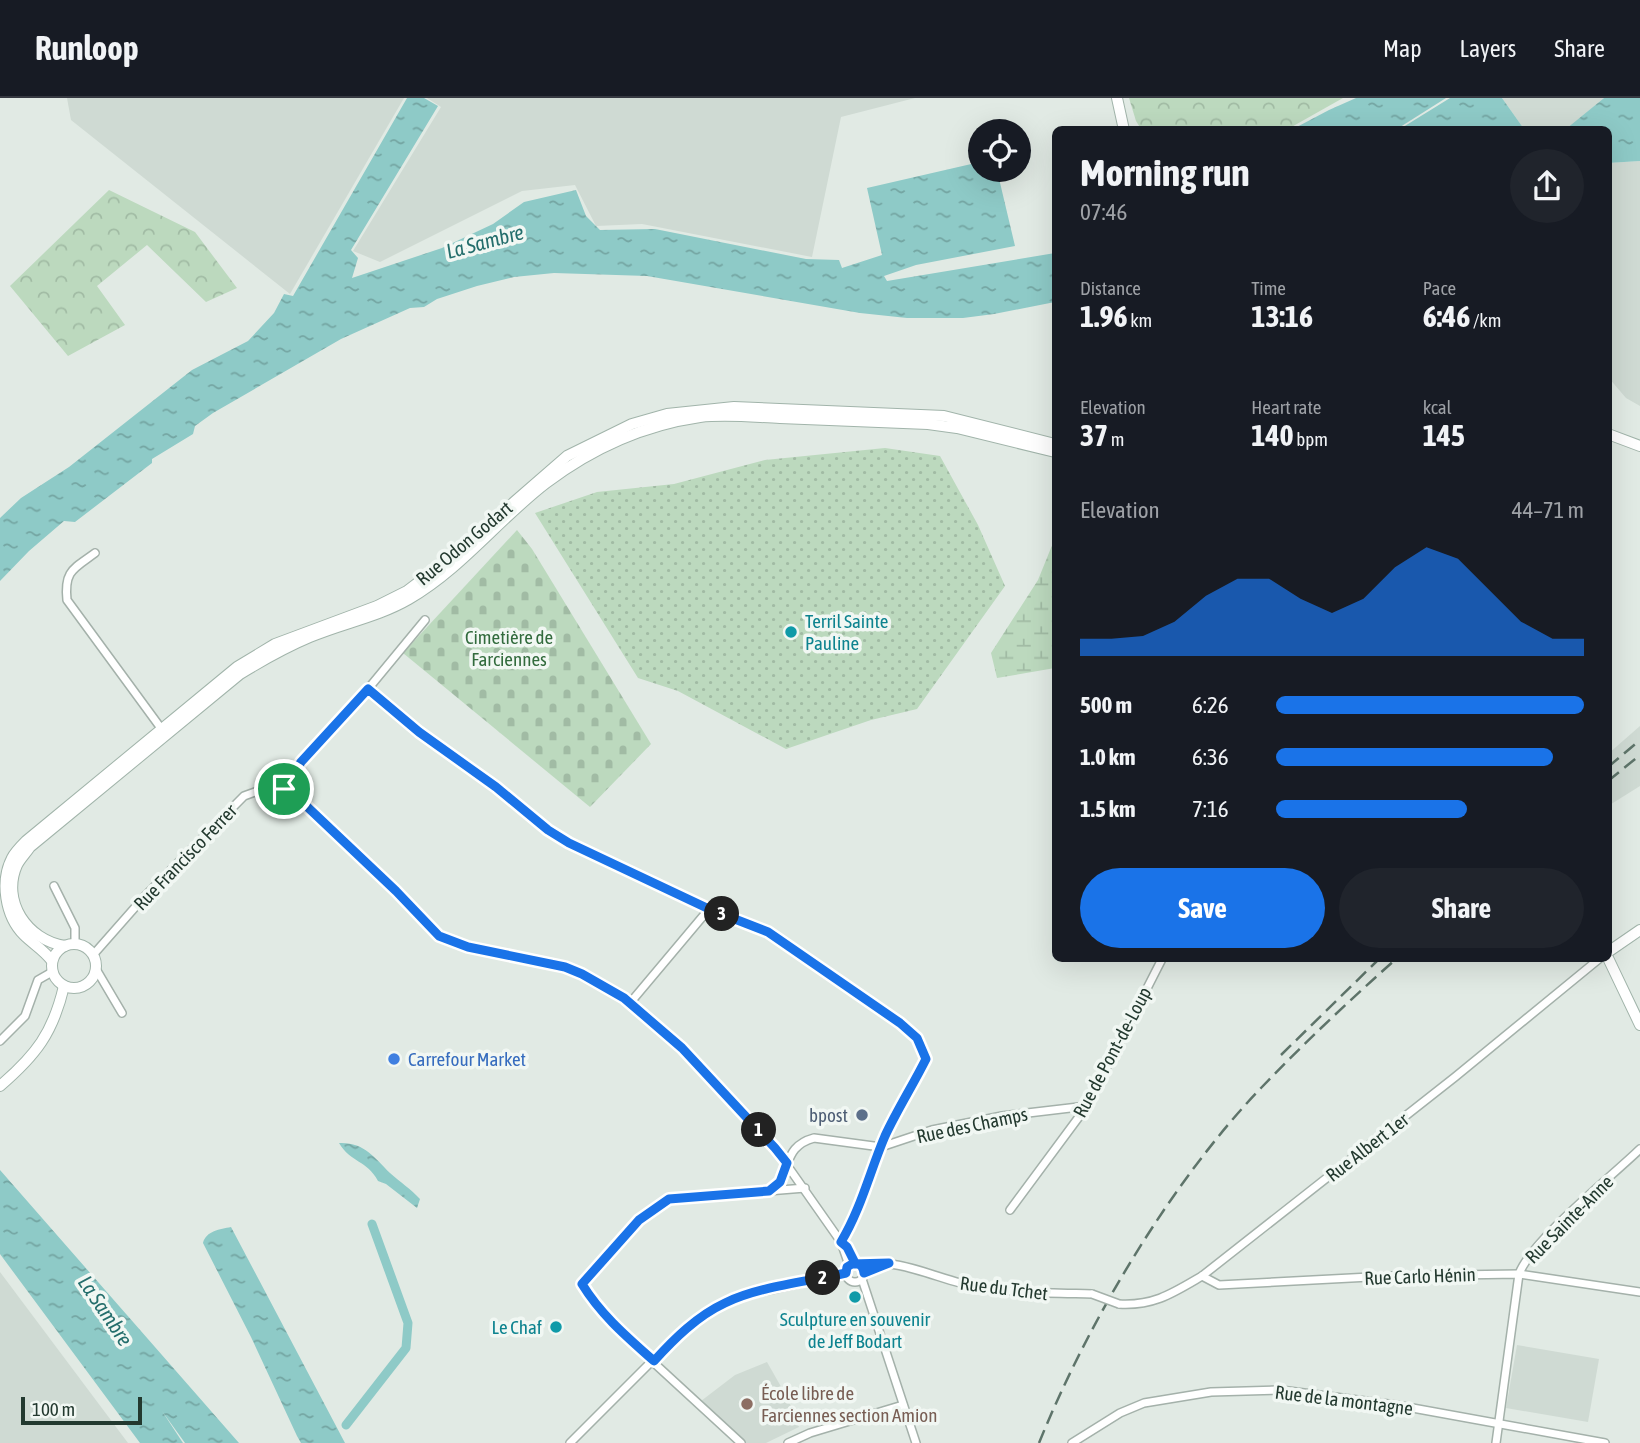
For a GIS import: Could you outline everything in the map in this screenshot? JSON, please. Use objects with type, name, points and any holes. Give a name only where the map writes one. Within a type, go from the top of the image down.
[{"type":"main road","points":[[1117,98],[1123,126]]},
{"type":"main road","name":"Rue Odon Godart","points":[[70,945],[44,940],[27,927],[15,909],[12,887],[17,864],[30,847],[237,667],[275,643],[377,606],[407,591],[444,563],[568,456],[632,424],[667,414],[704,408],[734,407],[944,416],[1052,443]]},
{"type":"main road","name":"Rue Odon Godart","points":[[52,961],[40,946],[20,930],[6,903],[5,879],[11,858],[26,841],[240,674],[274,653],[311,636],[380,614],[411,598],[450,569],[544,484],[580,458],[619,439],[701,417],[928,424],[957,428],[1052,451]]},
{"type":"main road","points":[[1612,436],[1640,446]]},
{"type":"main road","points":[[1612,949],[1640,930]]},
{"type":"main road","points":[[70,945],[84,947],[93,955],[96,969],[84,985],[71,988],[55,978],[52,961],[55,952],[70,945]]},
{"type":"main road","points":[[1610,962],[1640,1025]]},
{"type":"main road","points":[[0,1086],[27,1060],[51,1028],[58,1013],[64,986]]},
{"type":"street","points":[[95,553],[70,571],[65,584],[67,600],[164,732]]},
{"type":"street","points":[[425,620],[368,689],[301,762],[284,789],[299,799],[439,936],[468,947],[565,967],[582,974],[630,1003],[682,1048],[787,1163],[841,1242],[853,1267],[863,1276],[916,1443]]},
{"type":"street","points":[[368,689],[419,732],[496,787],[548,830],[569,843],[709,909],[768,932],[866,998],[917,1038],[926,1059],[881,1147],[849,1230],[841,1242]]},
{"type":"street","name":"Rue Francisco Ferrer","points":[[93,955],[145,897],[244,796],[266,788],[284,789]]},
{"type":"street","points":[[54,886],[75,928],[70,945]]},
{"type":"street","points":[[630,1003],[709,909]]},
{"type":"street","name":"Rue de Pont-de-Loup","points":[[1010,1210],[1087,1106],[1160,962]]},
{"type":"street","name":"Rue Albert 1er","points":[[1119,1304],[1151,1303],[1202,1276],[1445,1086],[1595,962]]},
{"type":"street","points":[[96,969],[122,1013]]},
{"type":"street","points":[[0,1041],[25,1016],[38,979],[52,972]]},
{"type":"street","name":"Rue des Champs","points":[[769,1191],[780,1182],[795,1148],[804,1141],[814,1139],[881,1147],[932,1130],[1002,1116],[1087,1106]]},
{"type":"street","name":"Rue Sainte-Anne","points":[[1496,1443],[1522,1265],[1550,1233],[1640,1149]]},
{"type":"street","points":[[741,1443],[616,1328],[582,1284],[639,1220],[669,1199],[805,1188]]},
{"type":"street","points":[[853,1267],[850,1281],[856,1282],[889,1263]]},
{"type":"street","name":"Rue du Tchet","points":[[570,1443],[676,1337],[726,1302],[853,1267],[889,1263],[949,1281],[992,1290],[1092,1294],[1119,1304]]},
{"type":"street","name":"Rue Carlo Hénin","points":[[1202,1276],[1219,1285],[1401,1276],[1519,1274],[1640,1292]]},
{"type":"street","name":"Rue de la montagne","points":[[1072,1443],[1120,1413],[1144,1403],[1211,1392],[1281,1390],[1396,1405],[1605,1443]]},
{"type":"street","points":[[788,1443],[810,1433],[903,1405]]},
{"type":"shaded area","points":[[67,98],[404,98],[290,294],[71,120]]},
{"type":"shaded area","points":[[427,98],[915,98],[841,117],[812,257],[642,224],[596,226],[575,185],[522,191],[380,262],[353,251],[441,107]]},
{"type":"shaded area","points":[[1502,98],[1604,98],[1571,126],[1522,126]]},
{"type":"shaded area","points":[[1640,161],[1640,406],[1626,398],[1612,382],[1612,163]]},
{"type":"shaded area","points":[[1640,726],[1640,786],[1612,804],[1612,750]]},
{"type":"shaded area","points":[[0,1272],[128,1443],[0,1443]]},
{"type":"shaded area","points":[[1517,1345],[1599,1359],[1588,1422],[1506,1408]]},
{"type":"shaded area","name":"École libre de Farciennes section Amion","points":[[767,1362],[788,1399],[799,1427],[766,1443],[746,1443],[701,1401],[735,1375]]},
{"type":"green space","points":[[1129,98],[1343,98],[1293,126],[1139,126]]},
{"type":"green space","points":[[109,190],[195,232],[237,288],[206,302],[147,245],[97,286],[125,325],[68,356],[10,286]]},
{"type":"green space","name":"Terril Sainte Pauline","points":[[885,448],[940,456],[978,525],[1005,586],[917,709],[871,720],[786,749],[678,691],[638,678],[535,513],[597,492],[674,484],[765,460]]},
{"type":"green space","name":"Cimetière de Farciennes","points":[[517,530],[532,549],[651,744],[590,807],[403,653]]},
{"type":"green space","points":[[1052,545],[1052,669],[997,678],[991,653],[1038,580]]},
{"type":"water","name":"La Sambre","points":[[407,98],[424,98],[438,106],[351,250],[358,258],[352,278],[442,248],[493,224],[524,202],[576,190],[586,216],[600,230],[655,229],[806,259],[839,260],[842,268],[882,255],[867,188],[968,165],[968,182],[1000,182],[1015,246],[916,265],[884,276],[887,281],[1052,254],[1052,303],[963,318],[907,318],[860,313],[647,276],[554,273],[514,277],[477,286],[437,299],[424,307],[410,308],[341,339],[213,413],[195,426],[193,434],[152,459],[152,463],[75,522],[64,521],[0,581],[0,518],[21,498],[69,467],[192,370],[248,341],[274,313],[284,294],[293,296]]},
{"type":"water","points":[[1356,98],[1446,98],[1402,126],[1299,126]]},
{"type":"water","points":[[1450,98],[1502,98],[1522,126],[1405,126]]},
{"type":"water","points":[[1604,98],[1640,98],[1640,161],[1612,163],[1612,126],[1570,126]]},
{"type":"water","points":[[339,1143],[355,1145],[373,1156],[420,1199],[417,1208],[378,1181],[369,1169]]},
{"type":"water","name":"La Sambre","points":[[0,1170],[239,1443],[185,1443],[162,1411],[183,1443],[140,1443],[0,1254]]},
{"type":"water","points":[[231,1227],[345,1443],[301,1443],[297,1436],[203,1243],[210,1233]]},
{"type":"waterway","points":[[346,1425],[406,1348],[408,1323],[372,1224]]},
{"type":"railway","points":[[1612,764],[1640,740]]},
{"type":"railway","points":[[1612,778],[1640,755]]},
{"type":"railway","points":[[1281,1055],[1376,962]]},
{"type":"railway","points":[[1039,1443],[1107,1302],[1164,1210],[1195,1166],[1277,1071],[1393,962]]},
{"type":"place","name":"Terril Sainte Pauline","points":[[791,632]]},
{"type":"place","name":"Carrefour Market","points":[[394,1059]]},
{"type":"place","name":"bpost","points":[[862,1115]]},
{"type":"place","name":"Sculpture en souvenir de Jeff Bodart","points":[[855,1297]]},
{"type":"place","name":"Le Chaf","points":[[556,1327]]},
{"type":"place","name":"École libre de Farciennes section Amion","points":[[747,1404]]},
{"type":"route","points":[[284,789],[299,799],[439,936],[468,947],[565,967],[624,998],[682,1048],[787,1163],[780,1182],[769,1191],[669,1199],[639,1220],[582,1284],[616,1328],[654,1361],[676,1337],[726,1302],[846,1273],[847,1267],[855,1263],[889,1263],[864,1273],[862,1267],[855,1263],[847,1247],[841,1242],[849,1230],[886,1135],[926,1059],[917,1038],[900,1023],[768,932],[709,909],[569,843],[548,830],[496,787],[419,732],[368,689],[301,762],[284,789]]}]
